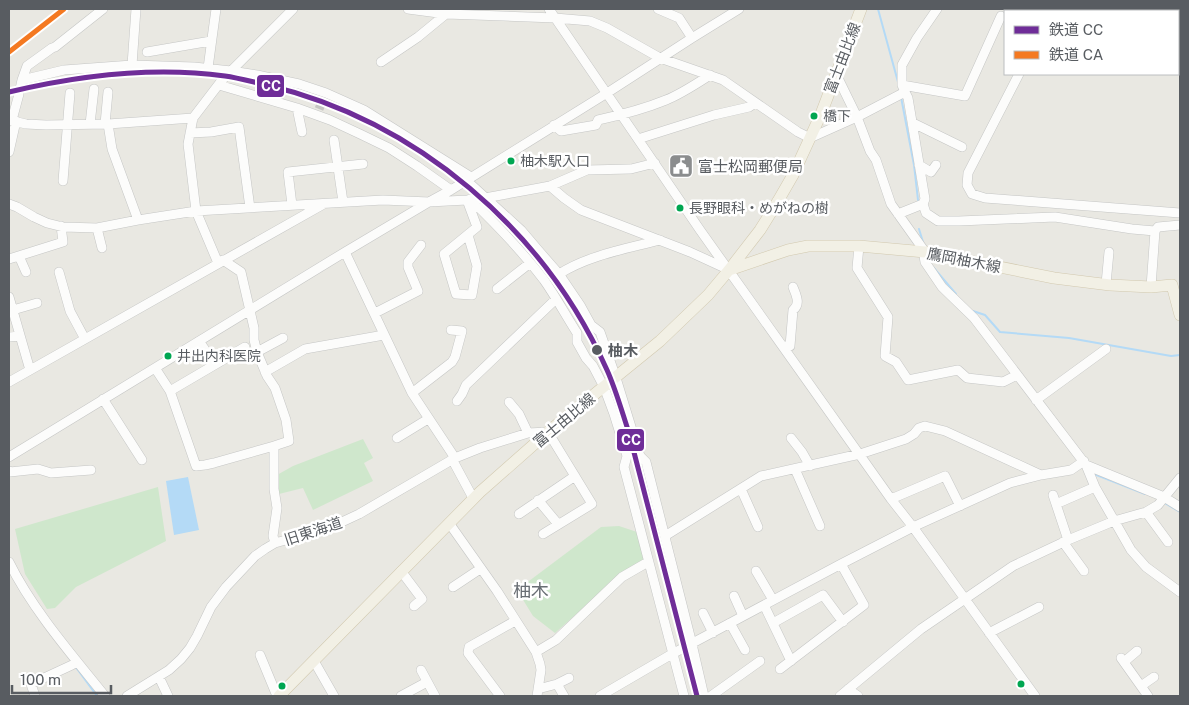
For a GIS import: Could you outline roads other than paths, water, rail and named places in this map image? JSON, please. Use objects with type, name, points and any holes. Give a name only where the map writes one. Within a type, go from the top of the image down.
[{"type":"main road","name":"富士由比線","points":[[278,696],[473,498],[548,432],[660,341],[708,295],[760,230],[793,174],[810,138],[861,9]]},
{"type":"main road","name":"鷹岡柚木線","points":[[729,270],[788,250],[808,246],[859,246],[925,252],[1054,278],[1110,285],[1176,286],[1180,314]]},
{"type":"street","points":[[9,152],[12,120],[27,66],[52,48],[55,48],[103,9]]},
{"type":"street","points":[[132,64],[136,9]]},
{"type":"street","points":[[208,68],[216,9]]},
{"type":"street","points":[[156,368],[170,391],[196,466],[214,463],[289,440],[286,420],[275,388],[265,372],[257,352],[254,328],[241,272],[221,262],[196,211],[188,144],[193,118],[231,71],[293,9]]},
{"type":"street","points":[[408,9],[446,14],[590,21],[660,58],[723,80],[798,132],[810,138],[857,117],[904,88],[965,96],[1001,16]]},
{"type":"street","points":[[520,9],[526,17]]},
{"type":"street","points":[[549,9],[700,230],[891,499],[1036,696]]},
{"type":"street","points":[[658,9],[675,12],[692,38]]},
{"type":"street","points":[[9,457],[345,252],[451,190],[739,9]]},
{"type":"street","points":[[937,9],[917,38],[902,65],[904,88],[913,123],[925,198],[923,204],[926,213],[938,221],[1055,218],[1155,231]]},
{"type":"street","points":[[381,62],[418,37],[446,14]]},
{"type":"street","points":[[147,52],[211,41]]},
{"type":"street","points":[[21,88],[64,70],[132,64],[208,68],[257,75],[299,84],[326,93],[364,110],[468,178],[485,198],[521,230],[559,274],[580,305],[590,325],[600,332],[640,456],[646,462],[704,696]]},
{"type":"street","points":[[836,74],[857,117],[870,151],[876,160],[890,204],[918,240],[925,252],[925,262],[942,287],[974,318],[1086,464],[1095,487],[1131,550],[1146,566],[1180,592]]},
{"type":"street","points":[[554,126],[562,131],[596,125],[598,120],[622,115],[666,100],[710,75]]},
{"type":"street","points":[[1017,75],[968,173],[968,185],[972,194],[985,198],[1180,214]]},
{"type":"street","points":[[219,85],[297,108],[318,112],[330,120],[389,148],[451,190]]},
{"type":"street","points":[[90,124],[94,89]]},
{"type":"street","points":[[108,92],[106,124],[112,149],[138,220]]},
{"type":"street","points":[[63,181],[70,93]]},
{"type":"street","points":[[638,139],[714,115],[749,107],[755,103]]},
{"type":"street","points":[[297,108],[302,132]]},
{"type":"street","points":[[12,120],[26,124],[106,124],[193,118]]},
{"type":"street","points":[[913,123],[962,147]]},
{"type":"street","points":[[190,133],[211,132],[240,127],[250,208]]},
{"type":"street","points":[[334,140],[344,202]]},
{"type":"street","points":[[9,204],[47,223],[61,226],[97,228],[196,211],[383,200],[429,202],[468,200],[550,186],[588,170],[631,169],[655,163]]},
{"type":"street","points":[[292,205],[288,172],[363,164]]},
{"type":"street","points":[[919,165],[932,172],[936,165]]},
{"type":"street","points":[[550,186],[581,210],[690,252],[729,270]]},
{"type":"street","points":[[468,200],[477,227],[444,254],[456,294],[472,295],[478,266],[468,235]]},
{"type":"street","points":[[468,200],[495,223],[543,280],[577,333],[577,342],[586,358],[594,366],[604,387],[624,448],[626,456],[624,467],[684,696]]},
{"type":"street","points":[[9,382],[323,204]]},
{"type":"street","points":[[898,214],[923,204]]},
{"type":"street","points":[[1151,287],[1155,231],[1158,227],[1180,225]]},
{"type":"street","points":[[9,259],[63,242],[61,226]]},
{"type":"street","points":[[97,228],[102,248]]},
{"type":"street","points":[[559,274],[573,266],[602,255],[660,240]]},
{"type":"street","points":[[375,313],[418,291],[408,262],[421,245]]},
{"type":"street","points":[[859,246],[856,268],[888,317],[885,356],[896,362],[908,380],[958,370],[967,378],[1003,382],[1017,375]]},
{"type":"street","points":[[345,252],[412,393],[454,459],[473,498]]},
{"type":"street","points":[[1106,284],[1109,252]]},
{"type":"street","points":[[19,256],[26,272]]},
{"type":"street","points":[[497,289],[530,263]]},
{"type":"street","points":[[59,272],[70,311],[85,339]]},
{"type":"street","points":[[783,346],[790,346],[793,310],[797,307],[798,302],[793,287]]},
{"type":"street","points":[[9,297],[30,370]]},
{"type":"street","points":[[457,401],[466,385],[556,299]]},
{"type":"street","points":[[13,310],[37,303]]},
{"type":"street","points":[[412,393],[447,366],[455,357],[462,331],[450,330]]},
{"type":"street","points":[[265,372],[305,348],[384,335]]},
{"type":"street","points":[[9,336],[20,336]]},
{"type":"street","points":[[257,352],[283,338]]},
{"type":"street","points":[[199,342],[216,364]]},
{"type":"street","points":[[170,391],[245,347]]},
{"type":"street","points":[[1036,400],[1106,349]]},
{"type":"street","points":[[103,399],[142,460]]},
{"type":"street","points":[[509,402],[519,414],[528,433]]},
{"type":"street","points":[[397,438],[428,418]]},
{"type":"street","points":[[665,536],[761,476],[860,454],[906,439],[919,428],[925,426],[945,431],[1041,475]]},
{"type":"street","points":[[543,534],[592,504],[548,432]]},
{"type":"street","name":"旧東海道","points":[[127,696],[169,670],[181,659],[202,627],[211,606],[226,587],[264,548],[275,542],[330,528],[359,514],[454,459],[480,448],[528,433],[548,432]]},
{"type":"street","points":[[791,438],[810,466]]},
{"type":"street","points":[[274,446],[274,489],[277,508],[273,536],[275,542]]},
{"type":"street","points":[[625,461],[640,456]]},
{"type":"street","points":[[600,696],[613,693],[672,654],[841,564],[913,527],[1010,483],[1071,470],[1086,464],[1180,507]]},
{"type":"street","points":[[9,471],[38,469],[51,473],[91,470]]},
{"type":"street","points":[[795,469],[820,526]]},
{"type":"street","points":[[519,514],[575,476]]},
{"type":"street","points":[[891,499],[945,476],[960,506]]},
{"type":"street","points":[[840,696],[921,629],[1013,566],[1066,541],[1114,522],[1146,512],[1162,500],[1180,478]]},
{"type":"street","points":[[1084,571],[1066,541],[1054,500],[1095,487]]},
{"type":"street","points":[[741,489],[758,527]]},
{"type":"street","points":[[538,500],[558,524]]},
{"type":"street","points":[[1146,512],[1168,542]]},
{"type":"street","points":[[449,523],[497,591],[536,652],[540,664],[537,693]]},
{"type":"street","points":[[9,562],[16,577],[50,627],[104,696]]},
{"type":"street","points":[[536,652],[556,640],[622,577],[648,562]]},
{"type":"street","points":[[780,669],[864,605],[841,564]]},
{"type":"street","points":[[453,587],[480,569]]},
{"type":"street","points":[[401,571],[422,599],[414,606]]},
{"type":"street","points":[[756,571],[773,600]]},
{"type":"street","points":[[773,623],[823,595],[843,622]]},
{"type":"street","points":[[734,596],[743,616]]},
{"type":"street","points":[[764,605],[791,661]]},
{"type":"street","points":[[989,633],[1039,607]]},
{"type":"street","points":[[703,612],[713,633]]},
{"type":"street","points":[[500,696],[468,653],[469,647],[515,620]]},
{"type":"street","points":[[730,623],[745,650]]},
{"type":"street","points":[[1137,651],[1122,660],[1148,696]]},
{"type":"street","points":[[260,655],[278,696]]},
{"type":"street","points":[[314,661],[334,696]]},
{"type":"street","points":[[711,696],[760,661]]},
{"type":"street","points":[[35,696],[31,684],[72,665]]},
{"type":"street","points":[[421,670],[435,696]]},
{"type":"street","points":[[159,676],[168,696]]},
{"type":"street","points":[[1141,686],[1154,677]]},
{"type":"street","points":[[537,693],[569,678]]},
{"type":"street","points":[[401,696],[427,682]]},
{"type":"street","points":[[557,684],[564,696]]},
{"type":"street","points":[[848,689],[858,696]]},
{"type":"water","points":[[188,477],[199,530],[174,535],[166,481]]},
{"type":"waterway","points":[[878,9],[898,82]]},
{"type":"waterway","points":[[901,97],[914,165],[918,200]]},
{"type":"waterway","points":[[919,229],[923,242]]},
{"type":"waterway","points":[[933,267],[956,294]]},
{"type":"waterway","points":[[973,311],[985,315],[1000,332],[1069,338],[1171,356],[1180,355]]},
{"type":"waterway","points":[[1094,474],[1145,494]]},
{"type":"waterway","points":[[1163,502],[1180,512]]},
{"type":"waterway","points":[[75,666],[97,696]]},
{"type":"tunnel","points":[[319,109],[326,93]]},
{"type":"rail line","name":"CA","points":[[9,52],[64,9]]},
{"type":"rail line","name":"CC","points":[[9,92],[62,81],[143,72],[198,73],[236,78],[267,85],[322,102],[375,125],[424,154],[470,188],[511,227],[548,271],[580,319],[607,370],[629,433],[697,696]]},
{"type":"place","name":"橋下","points":[[814,116]]},
{"type":"place","name":"柚木駅入口","points":[[511,161]]},
{"type":"place","name":"富士松岡郵便局","points":[[681,166]]},
{"type":"place","name":"長野眼科・めがねの樹","points":[[680,208]]},
{"type":"place","name":"柚木","points":[[597,350]]},
{"type":"place","name":"井出内科医院","points":[[168,356]]},
{"type":"district","name":"柚木","points":[[531,590]]}]
